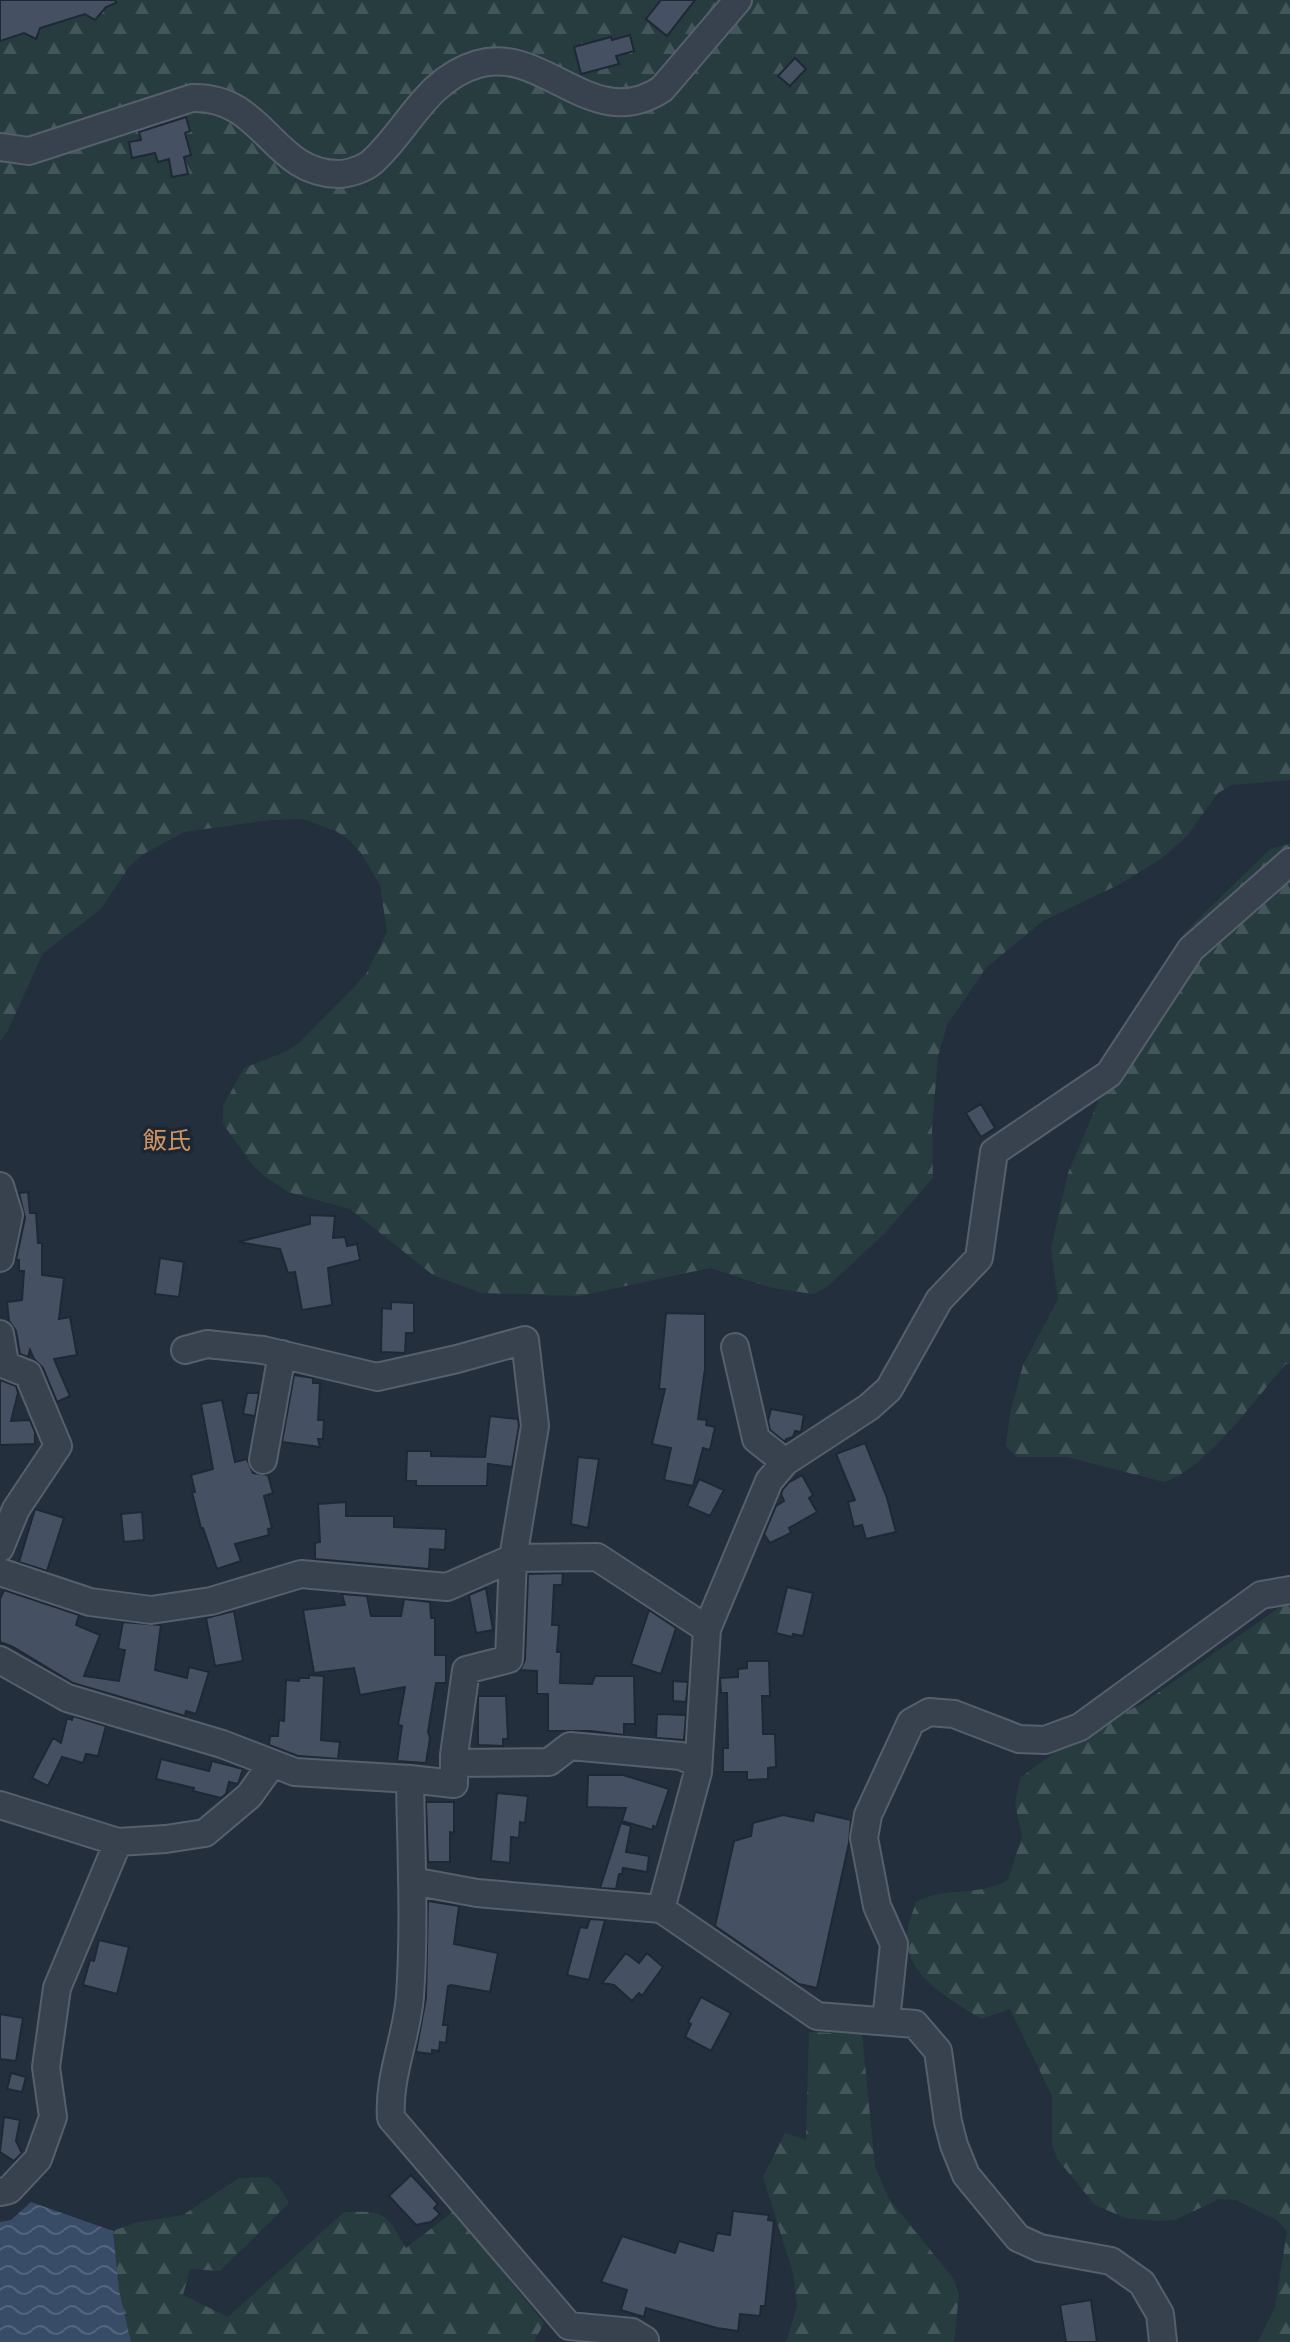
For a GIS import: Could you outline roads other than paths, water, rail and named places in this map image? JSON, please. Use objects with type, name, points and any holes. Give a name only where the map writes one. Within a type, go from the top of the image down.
[{"type":"street","points":[[0,147],[29,151],[192,98],[203,98],[241,110],[300,164],[313,171],[342,174],[371,164],[420,103],[449,78],[479,64],[508,62],[592,98],[637,103],[662,89],[738,0]]},
{"type":"street","points":[[661,1909],[698,1764],[707,1629],[769,1481],[785,1462],[869,1407],[889,1389],[939,1300],[979,1258],[994,1152],[1109,1074],[1191,949],[1290,862]]},
{"type":"street","points":[[0,1186],[9,1215],[0,1258]]},
{"type":"street","points":[[0,1334],[2,1363],[28,1374],[58,1446],[16,1509],[0,1548]]},
{"type":"street","points":[[0,1660],[67,1698],[222,1744],[295,1772],[454,1784],[466,1670],[509,1659],[513,1558],[535,1426],[525,1340],[377,1377],[263,1350],[207,1344],[185,1350]]},
{"type":"street","points":[[735,1347],[756,1439],[785,1462]]},
{"type":"street","points":[[263,1460],[282,1354]]},
{"type":"street","points":[[0,1572],[90,1602],[151,1610],[211,1601],[301,1574],[447,1587],[513,1558],[597,1557],[707,1629]]},
{"type":"street","points":[[886,2021],[894,1944],[877,1906],[864,1838],[868,1815],[911,1722],[929,1712],[954,1714],[1019,1739],[1045,1740],[1080,1727],[1261,1595],[1290,1590]]},
{"type":"street","points":[[454,1763],[549,1762],[570,1746],[681,1756],[698,1764]]},
{"type":"street","points":[[0,1805],[118,1842],[166,1839],[205,1833],[249,1796],[272,1764]]},
{"type":"street","points":[[410,1779],[410,1998],[390,2098],[391,2118],[569,2326],[616,2333],[632,2332],[644,2342]]},
{"type":"street","points":[[0,2192],[9,2190],[38,2159],[53,2117],[46,2067],[57,1988],[118,1842]]},
{"type":"street","points":[[412,1881],[477,1893],[661,1909],[817,2016],[915,2024],[938,2051],[954,2145],[966,2175],[1018,2238],[1040,2248],[1111,2261],[1142,2283],[1160,2314],[1163,2342]]},
{"type":"water","points":[[31,2202],[113,2231],[119,2290],[131,2342],[0,2342],[0,2222],[11,2220]]},
{"type":"district","name":"飯氏","points":[[167,1139]]}]
